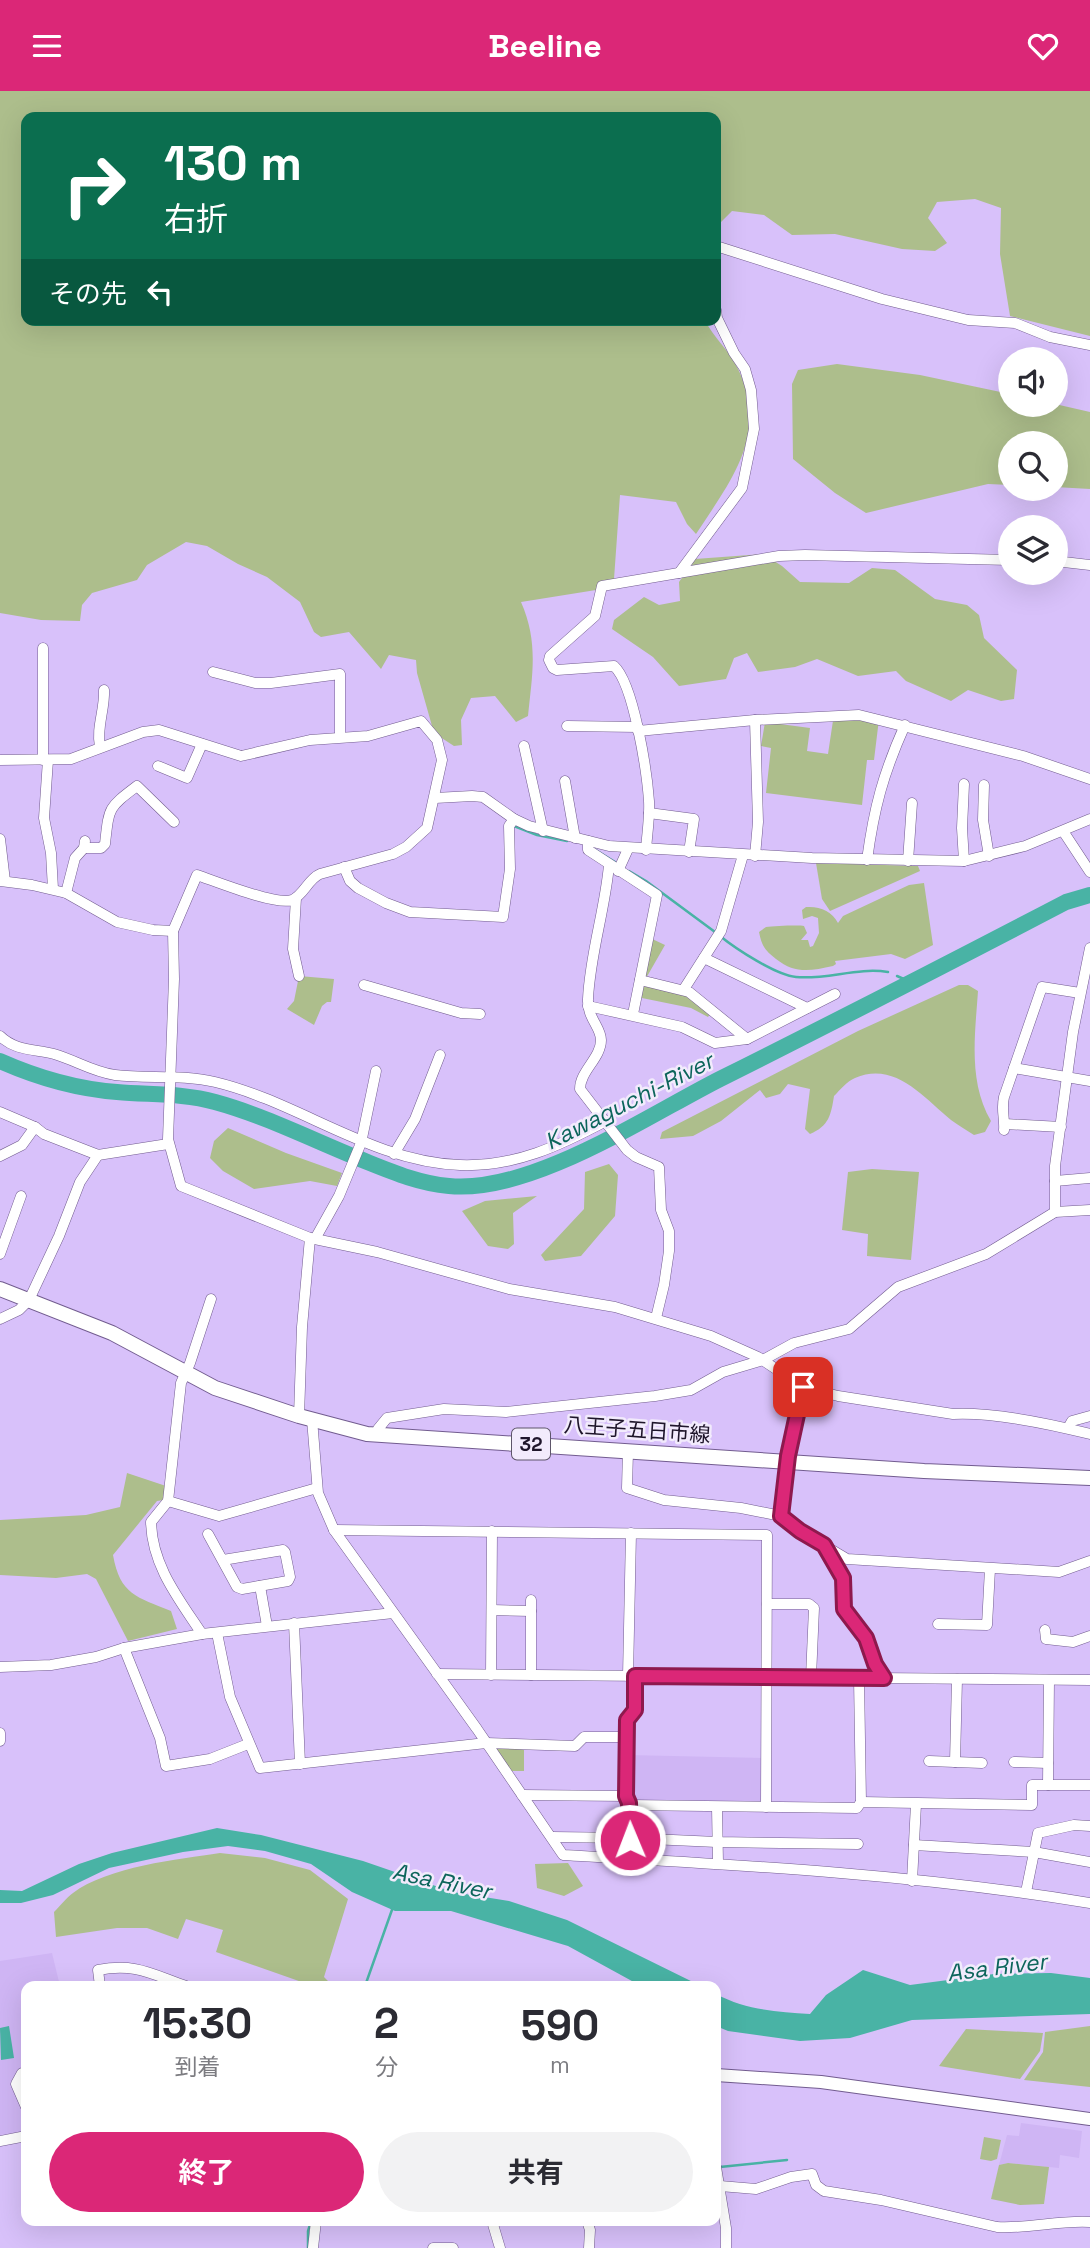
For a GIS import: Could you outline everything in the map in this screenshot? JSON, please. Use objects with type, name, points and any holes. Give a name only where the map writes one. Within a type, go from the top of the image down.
[{"type":"main road","name":"八王子五日市線","points":[[0,1289],[112,1333],[215,1388],[355,1432],[377,1436],[1090,1478]]},
{"type":"street","points":[[721,248],[882,299],[968,320],[1015,323],[1050,337],[1090,345]]},
{"type":"street","points":[[679,573],[742,488],[754,429],[751,390],[745,369],[721,326]]},
{"type":"street","points":[[646,850],[649,799],[638,729],[632,701],[617,669],[614,666],[557,670],[550,665],[550,656],[595,616],[602,586],[779,556],[998,560]]},
{"type":"street","points":[[1068,562],[1090,565]]},
{"type":"street","points":[[43,648],[46,760],[44,818],[51,853],[53,889]]},
{"type":"street","points":[[213,672],[255,683],[340,674],[340,737]]},
{"type":"street","points":[[100,747],[97,736],[104,708],[104,690]]},
{"type":"street","points":[[567,726],[638,729],[859,715],[1023,756],[1090,779]]},
{"type":"street","points":[[755,720],[758,822],[755,856]]},
{"type":"street","points":[[0,760],[71,759],[143,732],[159,730],[242,756],[310,740],[368,736],[421,721],[437,740],[442,767],[435,798],[426,828],[406,848],[315,876],[296,898],[287,901],[260,896],[197,875],[173,931],[169,1144],[181,1186],[312,1239],[377,1252],[509,1289],[607,1305],[656,1318],[711,1336],[763,1360],[803,1387],[838,1396],[1068,1428],[1090,1434]]},
{"type":"street","points":[[867,860],[874,811],[887,765],[905,725]]},
{"type":"street","points":[[158,766],[187,778],[202,744]]},
{"type":"street","points":[[524,746],[543,831]]},
{"type":"street","points":[[565,781],[575,838]]},
{"type":"street","points":[[964,783],[964,861]]},
{"type":"street","points":[[984,785],[983,820],[989,856]]},
{"type":"street","points":[[66,893],[75,858],[85,845],[101,848],[105,844],[107,820],[113,804],[137,786],[174,822]]},
{"type":"street","points":[[435,798],[483,797],[491,801],[512,822],[628,849],[867,860],[964,861],[989,856],[1090,819]]},
{"type":"street","points":[[908,861],[912,803]]},
{"type":"street","points":[[649,813],[694,818],[689,852]]},
{"type":"street","points":[[344,867],[350,881],[358,888],[386,904],[410,912],[503,917],[512,822]]},
{"type":"street","points":[[1063,831],[1090,872]]},
{"type":"street","points":[[0,839],[3,881],[66,893],[117,922],[153,930],[173,931]]},
{"type":"street","points":[[588,841],[588,850],[657,895],[633,1014]]},
{"type":"street","points":[[628,849],[617,867],[588,1006],[591,1018],[600,1033],[601,1042],[581,1081],[580,1089],[625,1147],[636,1157],[659,1167],[661,1210],[669,1231],[669,1251],[656,1318]]},
{"type":"street","points":[[684,989],[718,935],[743,855]]},
{"type":"street","points":[[296,898],[293,949],[299,976]]},
{"type":"street","points":[[1055,1212],[1055,1181],[1061,1127],[1080,993],[1090,948]]},
{"type":"street","points":[[704,958],[807,1008]]},
{"type":"street","points":[[640,980],[684,989],[747,1039]]},
{"type":"street","points":[[364,985],[461,1013],[480,1014]]},
{"type":"street","points":[[1061,1127],[1004,1127],[1001,1109],[1042,987],[1080,993]]},
{"type":"street","points":[[588,1006],[682,1027],[715,1043],[747,1039],[835,994]]},
{"type":"street","points":[[0,1036],[10,1045],[54,1054],[101,1072],[213,1081],[239,1089],[394,1154],[444,1164],[500,1163],[547,1150],[607,1122]]},
{"type":"street","points":[[394,1154],[415,1119],[440,1055]]},
{"type":"street","points":[[1014,1068],[1090,1081]]},
{"type":"street","points":[[376,1071],[361,1141],[338,1196],[312,1239],[302,1327],[305,1417],[317,1488],[334,1530],[563,1855],[718,1864],[912,1881],[1026,1892],[1090,1903]]},
{"type":"street","points":[[0,1112],[35,1127],[44,1134],[98,1155],[169,1144]]},
{"type":"street","points":[[0,1156],[22,1145],[35,1127]]},
{"type":"street","points":[[0,1319],[19,1310],[29,1300],[59,1236],[80,1182],[98,1155]]},
{"type":"street","points":[[1055,1181],[1090,1178]]},
{"type":"street","points":[[0,1254],[21,1196]]},
{"type":"street","points":[[377,1436],[378,1429],[387,1418],[444,1409],[506,1412],[655,1397],[691,1389],[723,1373],[763,1360],[794,1343],[849,1329],[898,1287],[986,1254],[1055,1212],[1090,1210]]},
{"type":"street","points":[[202,1634],[163,1576],[156,1557],[151,1522],[168,1501],[181,1383],[211,1299]]},
{"type":"street","points":[[781,1516],[788,1462],[803,1387]]},
{"type":"street","points":[[1068,1428],[1072,1421],[1090,1416]]},
{"type":"street","points":[[628,1451],[627,1488],[664,1500],[741,1508],[781,1516],[800,1531],[847,1559],[1059,1572],[1090,1561]]},
{"type":"street","points":[[168,1501],[219,1516],[317,1488]]},
{"type":"street","points":[[334,1530],[766,1535],[766,1807]]},
{"type":"street","points":[[491,1675],[492,1531]]},
{"type":"street","points":[[628,1838],[627,1720],[635,1710],[631,1676],[631,1533]]},
{"type":"street","points":[[208,1534],[237,1587],[242,1589],[288,1581],[290,1577],[283,1550],[223,1560]]},
{"type":"street","points":[[824,1545],[843,1578],[844,1609],[866,1638],[875,1664],[884,1678]]},
{"type":"street","points":[[938,1624],[987,1625],[990,1569]]},
{"type":"street","points":[[260,1586],[267,1626]]},
{"type":"street","points":[[767,1604],[809,1604],[814,1608],[811,1678]]},
{"type":"street","points":[[492,1610],[531,1605],[531,1675]]},
{"type":"street","points":[[0,1667],[51,1664],[96,1657],[124,1648],[202,1634],[393,1613]]},
{"type":"street","points":[[294,1623],[300,1764]]},
{"type":"street","points":[[1045,1630],[1046,1639],[1073,1642],[1090,1636]]},
{"type":"street","points":[[217,1633],[230,1697],[260,1768],[486,1743],[575,1746],[584,1737],[627,1737]]},
{"type":"street","points":[[124,1648],[160,1738],[166,1766],[210,1759],[248,1744]]},
{"type":"street","points":[[437,1674],[1090,1680]]},
{"type":"street","points":[[522,1795],[717,1807],[857,1808],[862,1802],[859,1678]]},
{"type":"street","points":[[955,1762],[957,1679]]},
{"type":"street","points":[[1048,1785],[1049,1680]]},
{"type":"street","points":[[0,1733],[0,1741]]},
{"type":"street","points":[[929,1761],[982,1763]]},
{"type":"street","points":[[1014,1762],[1048,1763]]},
{"type":"street","points":[[862,1802],[1032,1805],[1032,1785],[1090,1785]]},
{"type":"street","points":[[912,1881],[916,1804]]},
{"type":"street","points":[[717,1807],[718,1864]]},
{"type":"street","points":[[1026,1892],[1038,1833],[1073,1825],[1090,1826]]},
{"type":"street","points":[[552,1837],[858,1844]]},
{"type":"street","points":[[914,1845],[1034,1852],[1090,1862]]},
{"type":"street","points":[[99,1981],[98,1970],[125,1966],[173,1981]]},
{"type":"street","points":[[21,2075],[16,2084],[21,2096]]},
{"type":"street","points":[[721,2075],[821,2083],[1090,2119]]},
{"type":"street","points":[[0,2141],[21,2137]]},
{"type":"street","points":[[721,2186],[756,2189],[791,2177],[812,2174],[816,2185],[824,2191],[881,2200],[997,2227],[1090,2222]]},
{"type":"street","points":[[721,2193],[726,2248]]},
{"type":"street","points":[[313,2248],[315,2226]]},
{"type":"street","points":[[493,2226],[500,2248]]},
{"type":"street","points":[[589,2226],[589,2248]]},
{"type":"street","points":[[433,2248],[453,2248]]},
{"type":"shaded area","points":[[0,91],[1090,91],[1090,336],[1010,316],[1000,254],[1001,208],[975,199],[937,202],[928,218],[947,243],[935,251],[902,249],[835,234],[792,235],[764,215],[732,211],[721,222],[721,112],[21,112],[21,326],[708,326],[736,365],[746,389],[750,412],[743,454],[734,474],[696,534],[687,524],[676,502],[620,495],[614,579],[596,590],[521,602],[532,645],[528,716],[516,722],[495,696],[471,698],[461,720],[462,745],[454,746],[434,733],[417,673],[416,660],[389,655],[381,669],[349,632],[321,637],[314,632],[300,602],[267,577],[207,546],[186,542],[147,565],[137,580],[92,593],[82,605],[80,621],[41,620],[0,613]]},
{"type":"shaded area","points":[[837,364],[920,375],[998,391],[998,417],[1068,417],[1068,407],[1090,412],[1090,489],[1068,488],[1068,431],[998,431],[998,484],[988,484],[866,513],[835,493],[793,459],[792,384],[798,370]]},
{"type":"shaded area","points":[[763,554],[800,582],[849,583],[872,568],[895,570],[935,599],[967,605],[979,615],[984,638],[1017,670],[1014,699],[1001,701],[968,690],[951,701],[906,681],[896,671],[858,676],[817,659],[795,667],[758,672],[747,653],[734,658],[726,679],[679,686],[653,657],[612,629],[614,620],[644,597],[659,605],[680,601],[679,582],[695,559]]},
{"type":"shaded area","points":[[834,714],[879,719],[874,760],[867,760],[862,805],[766,793],[771,748],[761,746],[765,722],[810,728],[807,751],[828,754]]},
{"type":"shaded area","points":[[816,863],[918,866],[920,871],[830,911],[822,899]]},
{"type":"shaded area","points":[[924,883],[933,945],[905,959],[891,954],[835,961],[833,966],[803,970],[783,964],[761,941],[759,932],[766,927],[804,926],[807,933],[801,940],[808,940],[810,947],[813,946],[819,933],[818,918],[812,916],[803,919],[802,910],[806,907],[825,910],[838,923],[843,916],[909,885]]},
{"type":"shaded area","points":[[648,937],[665,945],[645,980],[684,989],[713,1010],[708,1017],[691,1008],[637,997]]},
{"type":"shaded area","points":[[299,976],[334,979],[331,1002],[322,1006],[314,1025],[287,1009],[294,1001]]},
{"type":"shaded area","points":[[959,985],[968,985],[978,991],[976,1074],[984,1106],[991,1121],[985,1132],[974,1135],[951,1120],[919,1092],[896,1078],[869,1074],[852,1079],[841,1088],[834,1096],[825,1123],[810,1134],[805,1129],[810,1089],[788,1084],[780,1094],[766,1098],[760,1090],[721,1121],[693,1136],[660,1139],[662,1132],[858,1031]]},
{"type":"shaded area","points":[[228,1128],[342,1173],[337,1186],[310,1181],[254,1189],[223,1171],[210,1158],[214,1141]]},
{"type":"shaded area","points":[[609,1164],[618,1175],[615,1216],[581,1256],[545,1261],[541,1255],[584,1209],[585,1172]]},
{"type":"shaded area","points":[[872,1169],[919,1172],[911,1260],[867,1256],[868,1234],[842,1230],[848,1172]]},
{"type":"shaded area","points":[[537,1196],[513,1213],[514,1244],[508,1249],[488,1246],[462,1211],[485,1201]]},
{"type":"shaded area","points":[[127,1473],[166,1486],[164,1500],[157,1501],[113,1555],[116,1568],[125,1587],[132,1593],[171,1611],[177,1629],[128,1641],[96,1579],[87,1574],[56,1578],[0,1575],[0,1520],[86,1515],[120,1507]]},
{"type":"shaded area","points":[[486,1743],[521,1744],[521,1749],[524,1750],[524,1771],[506,1771]]},
{"type":"shaded area","points":[[627,1755],[766,1758],[766,1807],[629,1805]]},
{"type":"shaded area","points":[[217,1828],[261,1835],[363,1861],[453,1892],[509,1901],[567,1920],[691,1981],[632,1981],[568,1946],[451,1911],[395,1911],[352,1892],[311,1864],[265,1851],[228,1846],[183,1852],[109,1868],[53,1895],[21,1903],[0,1903],[0,1890],[22,1891],[79,1864],[112,1853]]},
{"type":"shaded area","points":[[220,1853],[265,1858],[310,1870],[348,1899],[324,1977],[328,1981],[299,1981],[216,1952],[223,1930],[186,1919],[178,1939],[147,1928],[117,1928],[56,1937],[54,1912],[70,1895],[87,1884],[144,1865]]},
{"type":"shaded area","points":[[568,1863],[583,1886],[564,1896],[537,1888],[535,1864]]},
{"type":"shaded area","points":[[52,1953],[59,1981],[21,1981],[21,2076],[17,2080],[21,2092],[21,2132],[0,2135],[0,1961]]},
{"type":"shaded area","points":[[863,1970],[910,1985],[994,1974],[1051,1973],[1090,1978],[1090,2014],[912,2020],[850,2038],[800,2041],[721,2028],[721,1996],[750,2007],[810,2014],[826,1995]]},
{"type":"shaded area","points":[[9,2026],[14,2058],[1,2060],[0,2028]]},
{"type":"shaded area","points":[[1090,2026],[1090,2087],[1024,2080],[1043,2052],[1045,2032]]},
{"type":"shaded area","points":[[966,2029],[1043,2033],[1040,2051],[1020,2079],[939,2066]]},
{"type":"shaded area","points":[[1021,2123],[1082,2131],[1079,2158],[1060,2155],[1059,2168],[1008,2163],[999,2165],[1007,2135],[1019,2136]]},
{"type":"shaded area","points":[[984,2137],[1001,2140],[997,2159],[980,2159]]},
{"type":"shaded area","points":[[1008,2163],[1049,2167],[1044,2204],[1020,2205],[991,2199],[999,2165]]},
{"type":"waterway","points":[[514,826],[537,835],[567,841]]},
{"type":"waterway","points":[[594,849],[615,862]]},
{"type":"waterway","points":[[629,871],[715,932]]},
{"type":"waterway","name":"Kawaguchi-River","points":[[0,1061],[43,1077],[87,1088],[215,1102],[415,1179],[449,1186],[481,1185],[516,1178],[588,1149],[1066,902],[1090,895]]},
{"type":"waterway","points":[[720,936],[767,967],[796,977],[865,971],[888,972]]},
{"type":"waterway","points":[[897,976],[913,983]]},
{"type":"waterway","points":[[367,1981],[393,1907]]},
{"type":"waterway","points":[[721,2167],[787,2160]]},
{"type":"waterway","points":[[308,2248],[310,2226]]},
{"type":"route","points":[[630,1840],[629,1803],[626,1796],[627,1720],[635,1710],[635,1676],[884,1678],[875,1664],[866,1638],[844,1609],[843,1578],[824,1545],[781,1516],[788,1456],[803,1387]]},
{"type":"water label","name":"Asa River","points":[[442,1881]]},
{"type":"water label","name":"Asa River","points":[[997,1967]]}]
